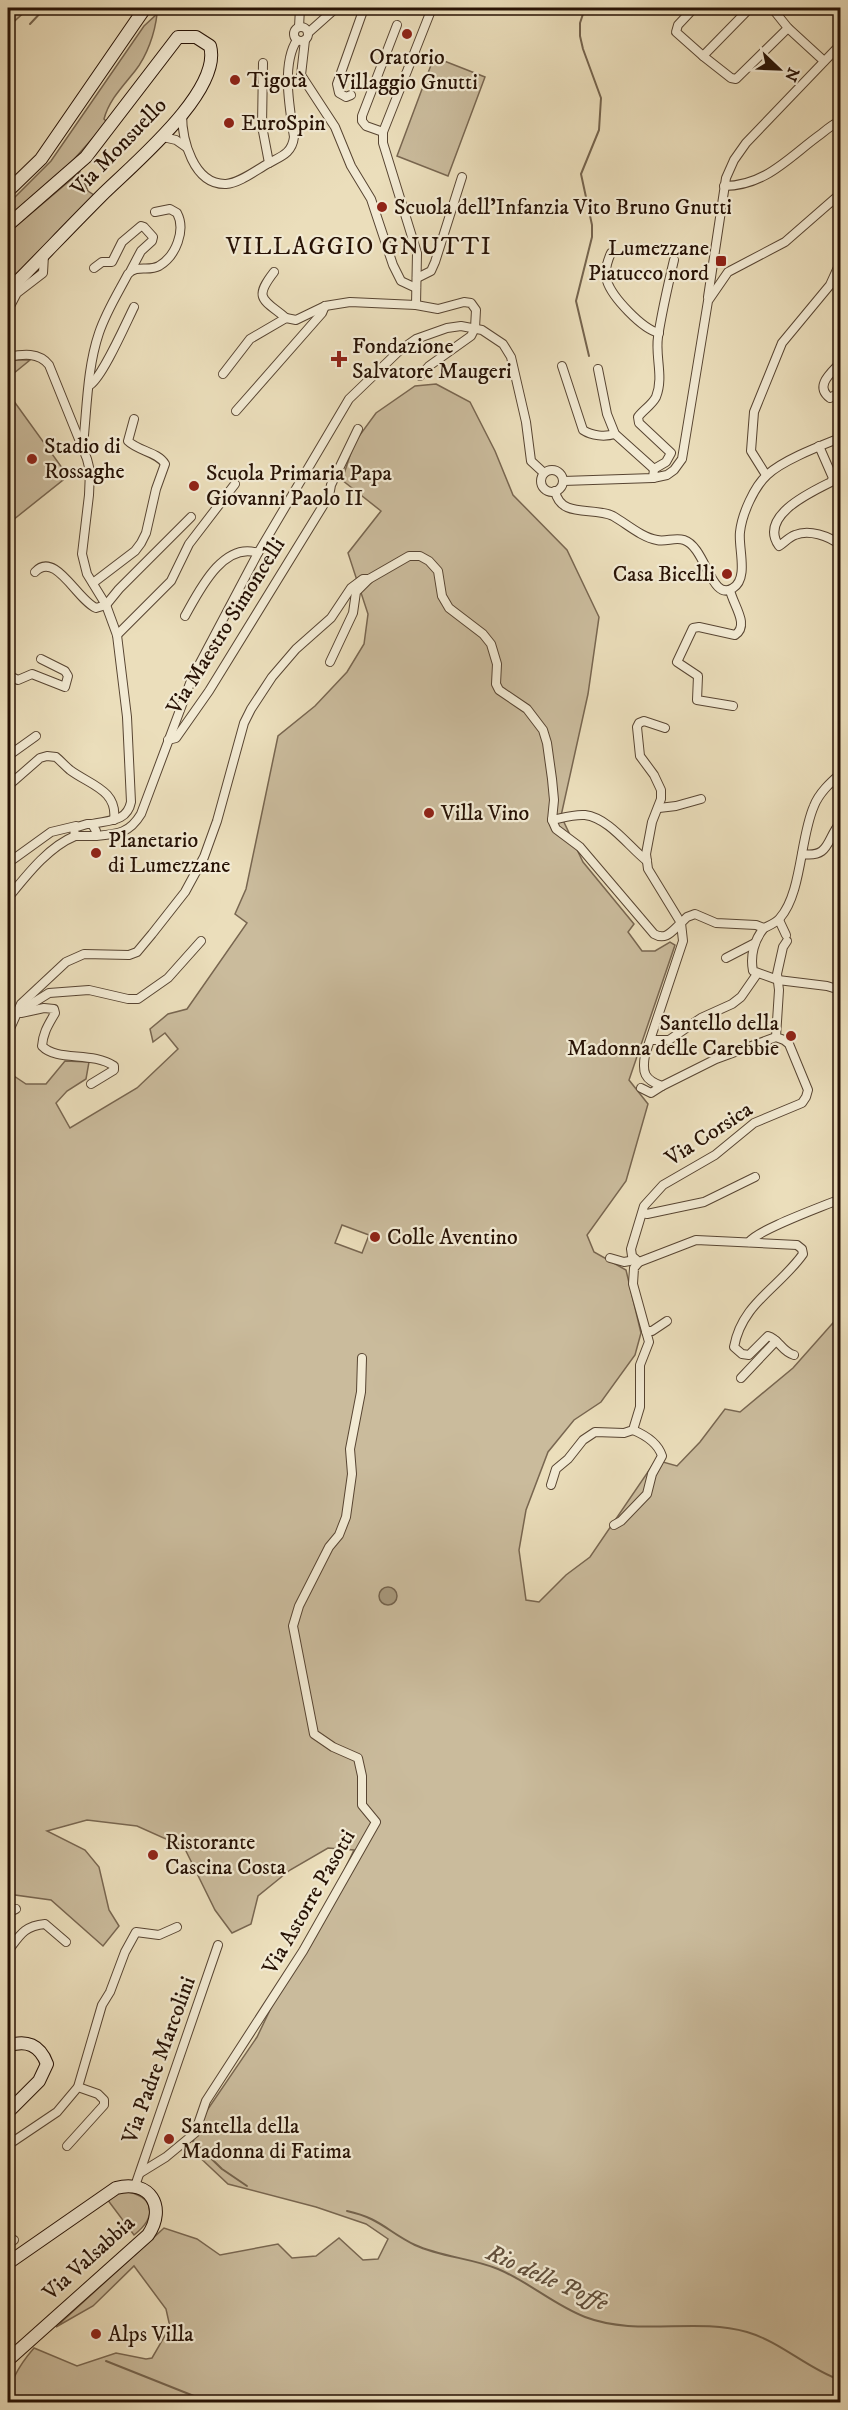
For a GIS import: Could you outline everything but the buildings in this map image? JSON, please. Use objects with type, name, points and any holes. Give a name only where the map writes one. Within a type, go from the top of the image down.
[{"type":"main road","points":[[8,186],[23,177],[51,146],[145,8]]},
{"type":"main road","name":"Via Monsuello","points":[[8,225],[86,157],[178,37],[196,37],[210,46],[212,60],[207,75],[164,137],[103,194],[8,291]]},
{"type":"main road","points":[[8,2046],[21,2042],[33,2045],[43,2054],[47,2064],[39,2081],[8,2112]]},
{"type":"main road","name":"Via Valsabbia","points":[[8,2263],[108,2193],[126,2185],[135,2186],[151,2196],[156,2205],[158,2215],[148,2235],[8,2360]]},
{"type":"street","points":[[300,8],[299,27],[294,32],[303,38]]},
{"type":"street","points":[[182,114],[182,131],[195,165],[205,177],[216,183],[227,184],[238,180],[287,153],[293,146],[294,137],[288,86],[291,53],[303,38],[336,8]]},
{"type":"street","points":[[351,95],[346,97],[339,93],[336,84],[364,8]]},
{"type":"street","points":[[416,305],[417,253],[383,143],[383,132],[432,8]]},
{"type":"street","points":[[694,8],[678,25],[676,32],[731,78],[736,79],[788,28]]},
{"type":"street","points":[[703,56],[750,8]]},
{"type":"street","points":[[772,8],[788,28],[824,61]]},
{"type":"street","points":[[383,132],[366,126],[362,121],[362,116],[397,25]]},
{"type":"street","points":[[299,27],[304,27],[301,75],[335,127],[351,166],[371,199],[393,265],[401,281],[416,288]]},
{"type":"street","points":[[563,481],[653,473],[667,475],[682,459],[724,186],[734,160],[746,143],[840,45]]},
{"type":"street","points":[[263,63],[262,126],[268,163]]},
{"type":"street","points":[[724,186],[736,186],[769,175],[840,121]]},
{"type":"street","points":[[164,137],[176,140],[187,148]]},
{"type":"street","points":[[417,278],[431,272],[462,177]]},
{"type":"street","points":[[708,301],[728,272],[785,242],[840,194]]},
{"type":"street","points":[[131,270],[159,266],[176,245],[181,221],[177,213],[170,209],[155,212]]},
{"type":"street","points":[[83,449],[98,335],[141,251],[152,241],[153,237],[141,226],[122,242],[112,262],[102,262],[94,268]]},
{"type":"street","points":[[611,254],[606,279],[611,290],[643,326],[659,333]]},
{"type":"street","points":[[8,310],[17,293],[43,273],[44,255]]},
{"type":"street","points":[[653,473],[666,462],[671,453],[639,423],[638,417],[657,395],[660,375],[659,333],[674,260]]},
{"type":"street","points":[[766,475],[751,451],[754,412],[782,343],[830,285],[840,263]]},
{"type":"street","points":[[712,266],[728,272]]},
{"type":"street","points":[[274,272],[262,287],[263,299],[286,318],[296,320],[325,306],[365,301],[438,309],[464,302],[471,303],[476,310],[475,327],[471,336],[429,366],[420,376]]},
{"type":"street","points":[[236,411],[322,313],[325,306]]},
{"type":"street","points":[[90,385],[106,361],[134,307]]},
{"type":"street","points":[[223,374],[250,339],[286,318]]},
{"type":"street","points":[[8,863],[51,832],[94,830],[125,832],[135,823],[141,814],[192,678],[258,553],[349,399],[381,367],[417,339],[447,328],[461,326],[475,327],[503,344],[511,357],[526,422],[531,461],[544,473]]},
{"type":"street","points":[[8,357],[21,354],[44,359],[56,380],[90,471],[88,506],[81,549],[87,574],[106,605],[117,635],[127,717],[131,802],[125,815],[114,820],[103,821],[94,830],[72,831],[35,867],[8,898]]},
{"type":"street","points":[[840,363],[825,379],[823,385],[830,398],[840,392]]},
{"type":"street","points":[[562,366],[583,430],[608,436],[615,434]]},
{"type":"street","points":[[598,369],[607,414],[615,434],[653,473]]},
{"type":"street","points":[[93,583],[135,551],[141,543],[146,533],[156,489],[165,464],[162,459],[128,441],[134,419]]},
{"type":"street","name":"Via Maestro Simoncelli","points":[[168,740],[176,738],[209,691],[324,505],[358,429]]},
{"type":"street","points":[[555,491],[556,498],[564,507],[571,510],[599,511],[654,540],[683,539],[701,554],[716,587],[721,591],[730,591],[737,586],[742,572],[740,529],[753,496],[766,475],[819,446],[840,438]]},
{"type":"street","points":[[819,446],[833,478],[831,482],[798,498],[789,505],[777,525],[776,542],[779,546],[795,535],[807,533],[820,535],[840,545]]},
{"type":"street","points":[[550,470],[557,471],[563,481],[561,488],[548,491],[542,486],[541,480],[544,473],[550,470]]},
{"type":"street","points":[[117,635],[171,581],[189,544],[235,484]]},
{"type":"street","points":[[35,572],[39,567],[46,566],[56,569],[86,603],[96,608],[106,605],[118,589],[191,517]]},
{"type":"street","points":[[185,616],[204,584],[231,555],[250,550],[258,553]]},
{"type":"street","points":[[330,662],[353,613],[356,592],[369,579],[409,556],[420,556],[429,561],[438,571],[442,596],[449,608],[472,625],[491,644],[498,664],[496,684],[499,690],[527,709],[543,730],[554,793],[552,820],[556,829],[580,847],[631,908],[660,938],[666,937],[687,916],[695,914],[716,923],[756,925],[764,928]]},
{"type":"street","points":[[8,1033],[21,1004],[66,962],[84,954],[129,956],[137,952],[152,934],[185,892],[204,857],[217,821],[244,723],[251,709],[272,677],[296,649],[332,618],[351,588],[363,579],[369,579]]},
{"type":"street","points":[[730,591],[742,620],[743,627],[740,633],[735,635],[699,627],[693,628],[677,662],[698,676],[697,700],[733,706]]},
{"type":"street","points":[[840,595],[840,606]]},
{"type":"street","points":[[8,675],[18,680],[32,674],[65,687],[68,676],[65,671],[41,659]]},
{"type":"street","points":[[662,1086],[654,1083],[642,1069],[683,941],[681,923],[648,869],[652,822],[659,808],[661,790],[654,775],[640,756],[637,727],[644,721],[665,728]]},
{"type":"street","points":[[8,756],[36,736]]},
{"type":"street","points":[[8,786],[40,758],[56,757],[68,769],[107,793],[114,805],[114,820]]},
{"type":"street","points":[[840,774],[824,789],[814,804],[789,903],[779,920],[764,928],[758,936],[752,969],[757,974],[778,980],[827,986],[840,990]]},
{"type":"street","points":[[659,808],[700,799]]},
{"type":"street","points":[[552,820],[585,815],[595,818],[647,861]]},
{"type":"street","points":[[802,854],[818,854],[824,851],[840,824]]},
{"type":"street","points":[[640,1088],[651,1093],[716,1059],[776,1037],[777,974],[787,938],[779,920]]},
{"type":"street","points":[[17,1013],[49,993],[100,990],[128,999],[138,999],[168,978],[201,941]]},
{"type":"street","points":[[726,958],[755,944]]},
{"type":"street","points":[[651,1040],[669,1040],[701,1018],[732,1004],[741,998],[757,974]]},
{"type":"street","points":[[17,1013],[50,1007],[54,1009],[56,1013],[45,1029],[42,1046],[45,1049],[57,1054],[93,1057],[114,1066],[114,1070],[90,1084]]},
{"type":"street","name":"Via Corsica","points":[[633,1430],[640,1407],[640,1365],[649,1342],[633,1284],[637,1261],[631,1249],[645,1206],[663,1185],[715,1155],[754,1123],[802,1103],[808,1090],[789,1044],[776,1037]]},
{"type":"street","points":[[643,1213],[704,1202],[755,1178]]},
{"type":"street","points":[[749,1242],[752,1238],[775,1227],[840,1199]]},
{"type":"street","points":[[610,1258],[624,1262],[637,1261],[696,1240],[797,1245],[802,1249],[803,1254],[754,1303],[736,1336],[734,1347],[742,1354],[749,1355],[768,1336],[776,1341],[783,1350],[794,1355]]},
{"type":"street","points":[[646,1331],[652,1331],[667,1321]]},
{"type":"street","points":[[741,1378],[776,1341]]},
{"type":"street","name":"Via Astorre Pasotti","points":[[140,2173],[166,2157],[195,2133],[207,2099],[303,1951],[376,1821],[362,1805],[362,1776],[358,1758],[333,1747],[314,1734],[293,1626],[299,1606],[329,1547],[339,1535],[346,1517],[352,1474],[350,1449],[361,1392],[362,1358]]},
{"type":"street","points":[[551,1485],[556,1469],[568,1459],[583,1440],[595,1432],[624,1433],[633,1430],[645,1436],[659,1447],[662,1456],[652,1474],[647,1494],[628,1511],[621,1521],[614,1525]]},
{"type":"street","points":[[8,1951],[22,1932],[31,1925],[45,1924],[66,1942]]},
{"type":"street","points":[[8,2145],[57,2112],[78,2087],[97,2018],[119,1971],[128,1944],[136,1932],[159,1935],[177,1927]]},
{"type":"street","name":"Via Padre Marcolini","points":[[135,2186],[206,1986],[218,1945]]},
{"type":"street","points":[[67,2146],[104,2105],[104,2100],[98,2094],[78,2087]]},
{"type":"street","points":[[8,2237],[14,2240],[8,2245]]},
{"type":"shaded area","points":[[8,8],[29,8],[8,27]]},
{"type":"shaded area","points":[[157,14],[147,51],[109,106],[104,119],[107,122],[61,174],[8,217],[8,204],[51,161],[144,26]]},
{"type":"shaded area","points":[[434,57],[485,77],[448,176],[397,156]]},
{"type":"shaded area","points":[[80,172],[88,191],[94,195],[8,283],[8,233]]},
{"type":"shaded area","points":[[8,360],[30,360],[8,378]]},
{"type":"shaded area","points":[[436,384],[470,402],[495,451],[513,495],[567,550],[599,617],[588,694],[561,816],[583,862],[634,924],[628,932],[642,951],[655,951],[670,942],[675,945],[629,1080],[648,1104],[626,1181],[587,1235],[594,1252],[626,1270],[641,1333],[635,1355],[601,1402],[574,1420],[548,1452],[526,1510],[519,1550],[526,1600],[539,1602],[566,1575],[590,1557],[656,1460],[677,1466],[700,1442],[725,1409],[740,1412],[793,1368],[840,1315],[840,2402],[8,2402],[10,2388],[16,2374],[34,2348],[77,2366],[116,2353],[146,2359],[152,2358],[170,2327],[166,2309],[134,2266],[93,2306],[56,2327],[164,2228],[197,2239],[220,2255],[278,2244],[292,2258],[316,2256],[339,2238],[363,2260],[378,2259],[388,2239],[366,2224],[316,2207],[228,2184],[194,2152],[193,2131],[257,2037],[284,1981],[325,1910],[354,1850],[328,1848],[290,1870],[258,1896],[251,1924],[232,1933],[215,1910],[184,1847],[137,1826],[87,1820],[47,1831],[85,1850],[99,1867],[109,1910],[119,1926],[103,1946],[51,1900],[8,1894],[8,1081],[11,1074],[26,1084],[46,1084],[65,1061],[89,1062],[86,1079],[67,1091],[56,1103],[70,1128],[137,1088],[178,1049],[165,1033],[153,1042],[150,1029],[168,1014],[187,1009],[247,923],[235,914],[246,889],[278,736],[315,706],[347,672],[364,644],[368,614],[348,553],[381,511],[342,480],[354,443],[376,413],[415,386]],"holes":[[[342,1225],[369,1235],[362,1253],[335,1243]]]},
{"type":"shaded area","name":"Stadio di Rossaghe","points":[[8,393],[68,476],[8,524]]},
{"type":"shaded area","points":[[388,1587],[394,1590],[397,1596],[394,1602],[388,1605],[382,1602],[379,1596],[382,1590]]},
{"type":"shaded area","points":[[123,2191],[142,2197],[150,2208],[147,2221],[134,2235],[107,2199]]},
{"type":"waterway","points":[[30,24],[45,8]]},
{"type":"waterway","points":[[585,8],[580,23],[580,36],[601,98],[599,130],[581,174],[592,225],[592,237],[576,301],[589,356]]},
{"type":"waterway","name":"Rio delle Poffe","points":[[192,2140],[222,2169],[247,2186]]},
{"type":"waterway","name":"Rio delle Poffe","points":[[347,2211],[368,2217],[425,2249],[498,2269],[585,2317],[625,2326],[707,2326],[747,2332],[771,2342],[840,2380]]},
{"type":"waterway","points":[[106,2361],[209,2402]]},
{"type":"place","name":"Oratorio Villaggio Gnutti","points":[[407,34]]},
{"type":"place","name":"Tigotà","points":[[235,80]]},
{"type":"place","name":"EuroSpin","points":[[229,123]]},
{"type":"place","name":"Scuola dell'Infanzia Vito Bruno Gnutti","points":[[382,207]]},
{"type":"place","name":"Lumezzane Piatucco nord","points":[[721,261]]},
{"type":"place","name":"Fondazione Salvatore Maugeri","points":[[339,359]]},
{"type":"place","name":"Stadio di Rossaghe","points":[[32,459]]},
{"type":"place","name":"Scuola Primaria Papa Giovanni Paolo II","points":[[194,486]]},
{"type":"place","name":"Casa Bicelli","points":[[727,574]]},
{"type":"place","name":"Villa Vino","points":[[429,813]]},
{"type":"place","name":"Planetario di Lumezzane","points":[[96,853]]},
{"type":"place","name":"Santello della Madonna delle Carebbie","points":[[791,1036]]},
{"type":"place","name":"Colle Aventino","points":[[375,1237]]},
{"type":"place","name":"Ristorante Cascina Costa","points":[[153,1855]]},
{"type":"place","name":"Santella della Madonna di Fatima","points":[[169,2139]]},
{"type":"place","name":"Alps Villa","points":[[96,2334]]},
{"type":"district","name":"VILLAGGIO GNUTTI","points":[[359,247]]}]
